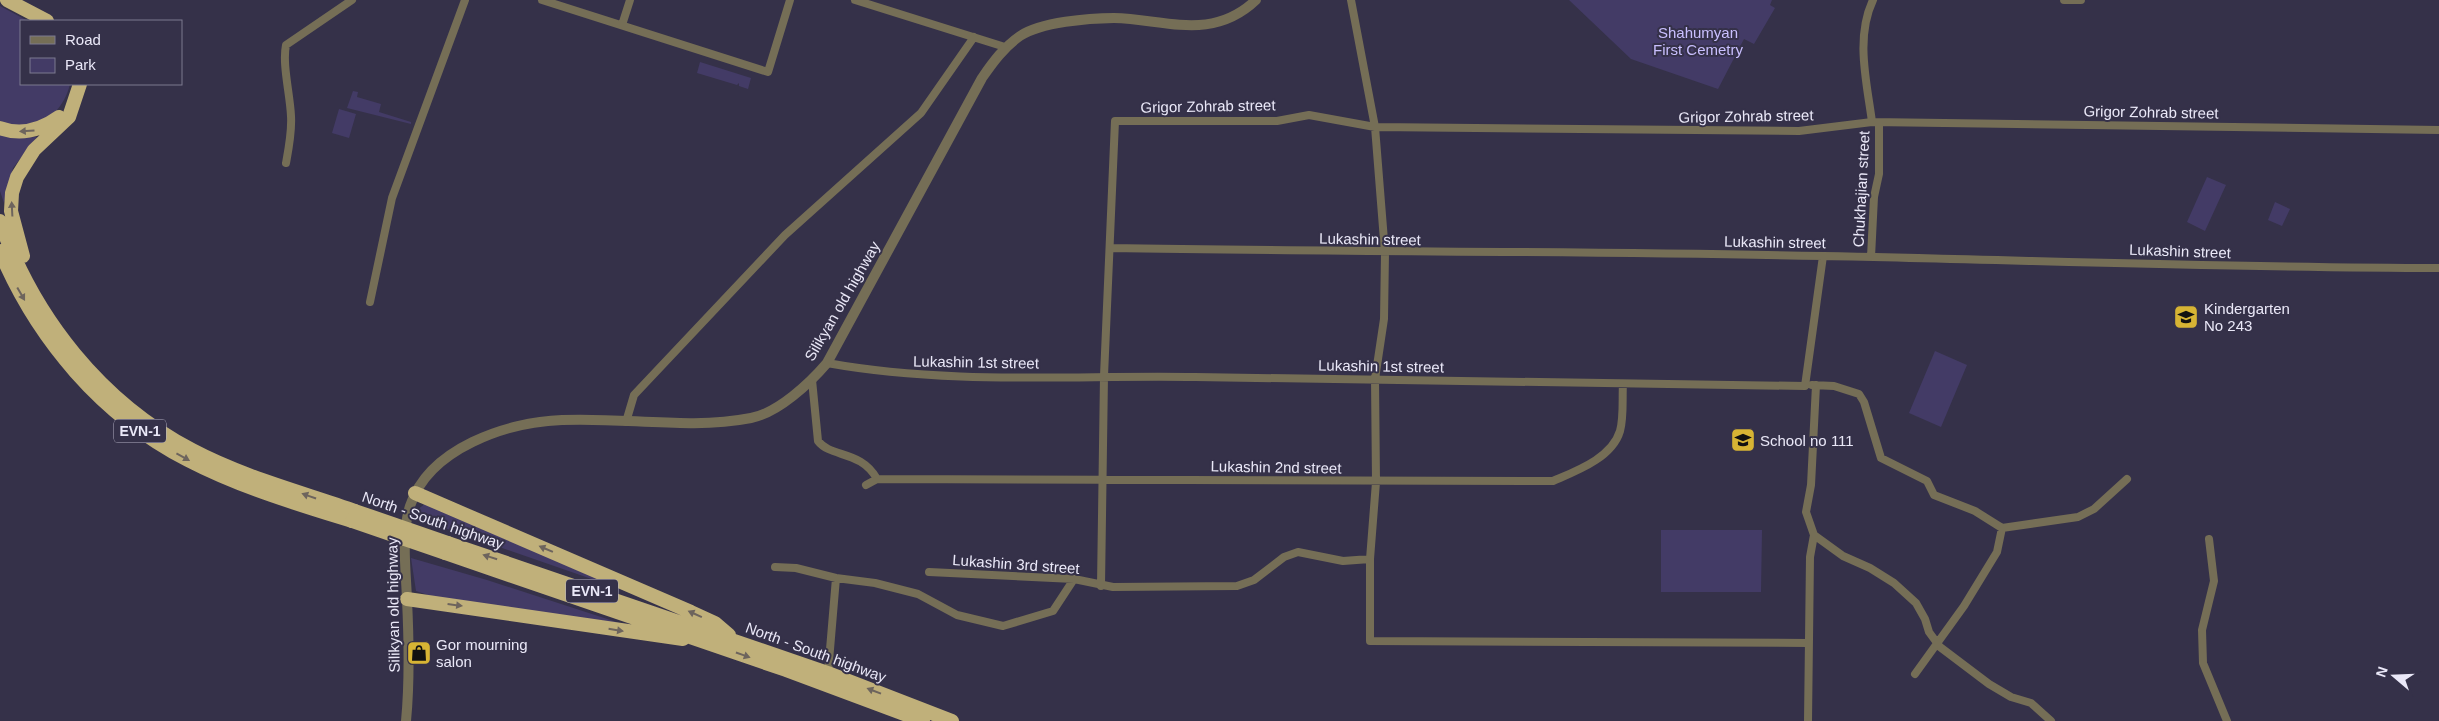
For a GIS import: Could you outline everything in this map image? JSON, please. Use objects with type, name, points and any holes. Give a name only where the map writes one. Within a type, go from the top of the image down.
[{"type":"highway","points":[[7,0],[45,20]]},
{"type":"highway","points":[[0,128],[11,132],[35,131],[60,116],[78,91]]},
{"type":"highway","points":[[33,290],[11,210],[12,193],[22,166],[34,150],[69,117],[78,91]]},
{"type":"highway","name":"North - South highway","points":[[0,221],[15,256],[33,290],[61,338],[81,363],[114,397],[152,426],[194,451],[336,510],[447,548],[735,640],[828,673],[952,721]]},
{"type":"highway","name":"North - South highway","points":[[0,250],[24,300],[56,349],[92,390],[128,421],[174,452],[202,467],[246,486],[336,510]]},
{"type":"highway","points":[[415,493],[715,623],[735,640]]},
{"type":"highway","name":"North - South highway","points":[[447,548],[923,721]]},
{"type":"highway","points":[[407,599],[672,639],[697,640]]},
{"type":"street","points":[[286,163],[291,118],[284,56],[286,45],[352,0]]},
{"type":"street","points":[[370,302],[392,198],[466,0]]},
{"type":"street","points":[[542,0],[768,72],[790,0]]},
{"type":"street","points":[[622,25],[630,0]]},
{"type":"street","name":"Silikyan old highway","points":[[406,721],[410,680],[405,552],[408,514],[415,493],[440,460],[458,449],[495,432],[542,422],[563,420],[687,423],[753,418],[789,400],[812,380],[827,363],[982,78],[1005,48],[1022,34],[1057,23],[1114,18],[1167,25],[1207,25],[1243,12],[1256,0]]},
{"type":"street","points":[[1351,0],[1375,127],[1385,253],[1384,319],[1375,379],[1376,482],[1370,559],[1370,641],[1808,643]]},
{"type":"street","name":"Chukhajian street","points":[[1871,257],[1874,197],[1879,174],[1876,123],[1863,57],[1867,12],[1872,0]]},
{"type":"street","points":[[2064,0],[2081,0]]},
{"type":"street","points":[[859,1],[1005,48]]},
{"type":"street","points":[[626,422],[634,395],[785,235],[921,113],[974,37]]},
{"type":"street","name":"Grigor Zohrab street","points":[[1110,248],[1115,121],[1277,121],[1309,115],[1375,127],[1799,131],[1876,123],[2439,130]]},
{"type":"street","points":[[1101,586],[1104,376],[1110,248]]},
{"type":"street","name":"Lukashin street","points":[[1110,248],[1385,253],[1823,256],[2304,268],[2439,268]]},
{"type":"street","points":[[1805,386],[1823,256]]},
{"type":"street","name":"Lukashin 1st street","points":[[827,363],[875,372],[967,378],[1104,376],[1834,386],[1859,394],[1864,402],[1882,458],[1927,481],[1934,495],[1975,511],[2002,528]]},
{"type":"street","points":[[812,380],[818,441],[822,446],[870,466],[877,479]]},
{"type":"street","name":"Lukashin 2nd street","points":[[866,485],[877,479],[1104,478],[1376,482],[1553,481],[1598,460],[1620,432],[1623,384]]},
{"type":"street","points":[[1808,721],[1810,557],[1814,535],[1806,512],[1811,485],[1816,385]]},
{"type":"street","points":[[1915,674],[1938,644],[1997,552],[2002,528],[2078,517],[2094,509],[2127,479]]},
{"type":"street","points":[[1814,535],[1842,556],[1883,575],[1916,603],[1925,619],[1929,632],[1938,644],[1989,684],[2012,697],[2031,703],[2051,721]]},
{"type":"street","points":[[2209,539],[2214,581],[2202,630],[2203,663],[2227,721]]},
{"type":"street","name":"Lukashin 3rd street","points":[[930,572],[1074,579],[1101,586],[1238,586],[1254,580],[1284,557],[1298,552],[1343,561],[1370,559]]},
{"type":"street","points":[[775,567],[796,568],[836,578],[875,583],[918,594],[957,615],[1003,626],[1052,610],[1074,579]]},
{"type":"street","points":[[828,673],[836,578]]},
{"type":"green space","name":"Shahumyan First Cemetry","points":[[1569,0],[1772,0],[1770,5],[1775,8],[1754,44],[1744,39],[1718,89],[1631,59]]},
{"type":"green space","points":[[0,6],[26,20],[20,20],[20,85],[70,85],[60,107],[41,122],[33,125],[18,126],[0,122]]},
{"type":"green space","points":[[700,62],[751,78],[748,89],[739,86],[739,83],[737,85],[697,73]]},
{"type":"green space","points":[[353,91],[358,92],[357,97],[381,104],[379,112],[411,122],[411,124],[347,108]]},
{"type":"green space","points":[[339,109],[356,114],[349,138],[332,133]]},
{"type":"green space","points":[[0,134],[12,138],[37,137],[13,168],[4,203],[0,191]]},
{"type":"green space","points":[[2207,177],[2226,185],[2205,231],[2187,222]]},
{"type":"green space","points":[[2275,202],[2290,209],[2282,226],[2268,220]]},
{"type":"green space","points":[[1935,351],[1967,365],[1941,427],[1909,413]]},
{"type":"green space","points":[[426,503],[658,602],[416,518],[417,510]]},
{"type":"green space","points":[[1661,530],[1762,530],[1761,592],[1661,592]]},
{"type":"green space","points":[[411,558],[487,580],[635,628],[434,597],[416,591]]},
{"type":"place","name":"Kindergarten No 243","points":[[2186,317]]},
{"type":"place","name":"School no 111","points":[[1743,440]]},
{"type":"place","name":"Gor mourning salon","points":[[419,653]]}]
